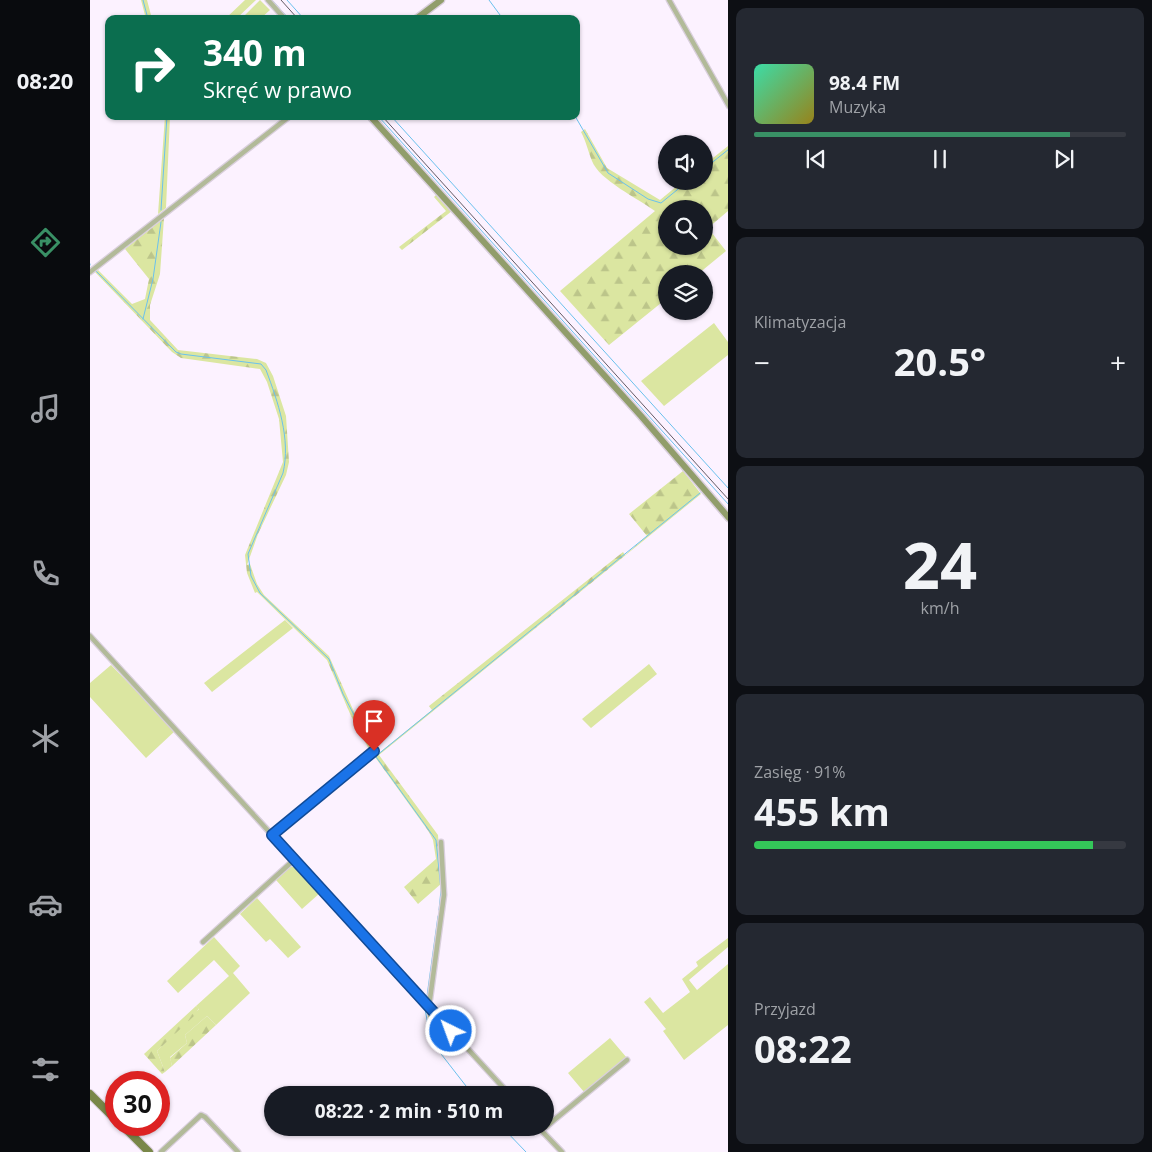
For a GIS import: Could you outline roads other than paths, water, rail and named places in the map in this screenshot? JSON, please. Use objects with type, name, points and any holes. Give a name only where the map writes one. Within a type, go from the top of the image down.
[{"type":"main road","points":[[90,1094],[105,1109]]},
{"type":"main road","points":[[133,1136],[149,1152]]},
{"type":"street","points":[[268,0],[281,15]]},
{"type":"street","points":[[421,15],[440,0]]},
{"type":"street","points":[[669,0],[728,106]]},
{"type":"street","points":[[90,272],[285,120]]},
{"type":"street","points":[[374,120],[652,429],[728,518]]},
{"type":"street","points":[[90,636],[502,1086]]},
{"type":"street","points":[[272,835],[374,751]]},
{"type":"street","points":[[428,1005],[444,895],[441,842]]},
{"type":"street","points":[[203,942],[295,859]]},
{"type":"street","points":[[554,1119],[627,1060]]},
{"type":"street","points":[[161,1152],[201,1115],[205,1116],[238,1152]]},
{"type":"street","points":[[547,1136],[562,1152]]},
{"type":"waterway","points":[[143,0],[147,15]]},
{"type":"waterway","points":[[272,0],[285,15]]},
{"type":"waterway","points":[[287,0],[300,15]]},
{"type":"waterway","points":[[489,0],[500,15]]},
{"type":"waterway","points":[[161,210],[167,120]]},
{"type":"waterway","points":[[382,120],[728,504]]},
{"type":"waterway","points":[[395,120],[728,488]]},
{"type":"waterway","points":[[577,120],[608,173],[648,199],[661,203],[677,190]]},
{"type":"waterway","points":[[713,162],[728,150]]},
{"type":"waterway","points":[[143,319],[153,279],[161,222]]},
{"type":"waterway","points":[[96,271],[176,352],[261,364],[266,370],[282,421],[285,460],[283,473],[248,554],[251,576],[260,593],[329,659],[343,694],[372,749]]},
{"type":"waterway","points":[[376,756],[700,493]]},
{"type":"waterway","points":[[374,754],[436,840],[441,890],[439,910]]},
{"type":"waterway","points":[[427,996],[438,916]]},
{"type":"waterway","points":[[425,1009],[431,1041],[466,1086]]},
{"type":"waterway","points":[[511,1136],[526,1152]]},
{"type":"railway","points":[[281,0],[294,15]]},
{"type":"railway","points":[[386,120],[728,499]]}]
